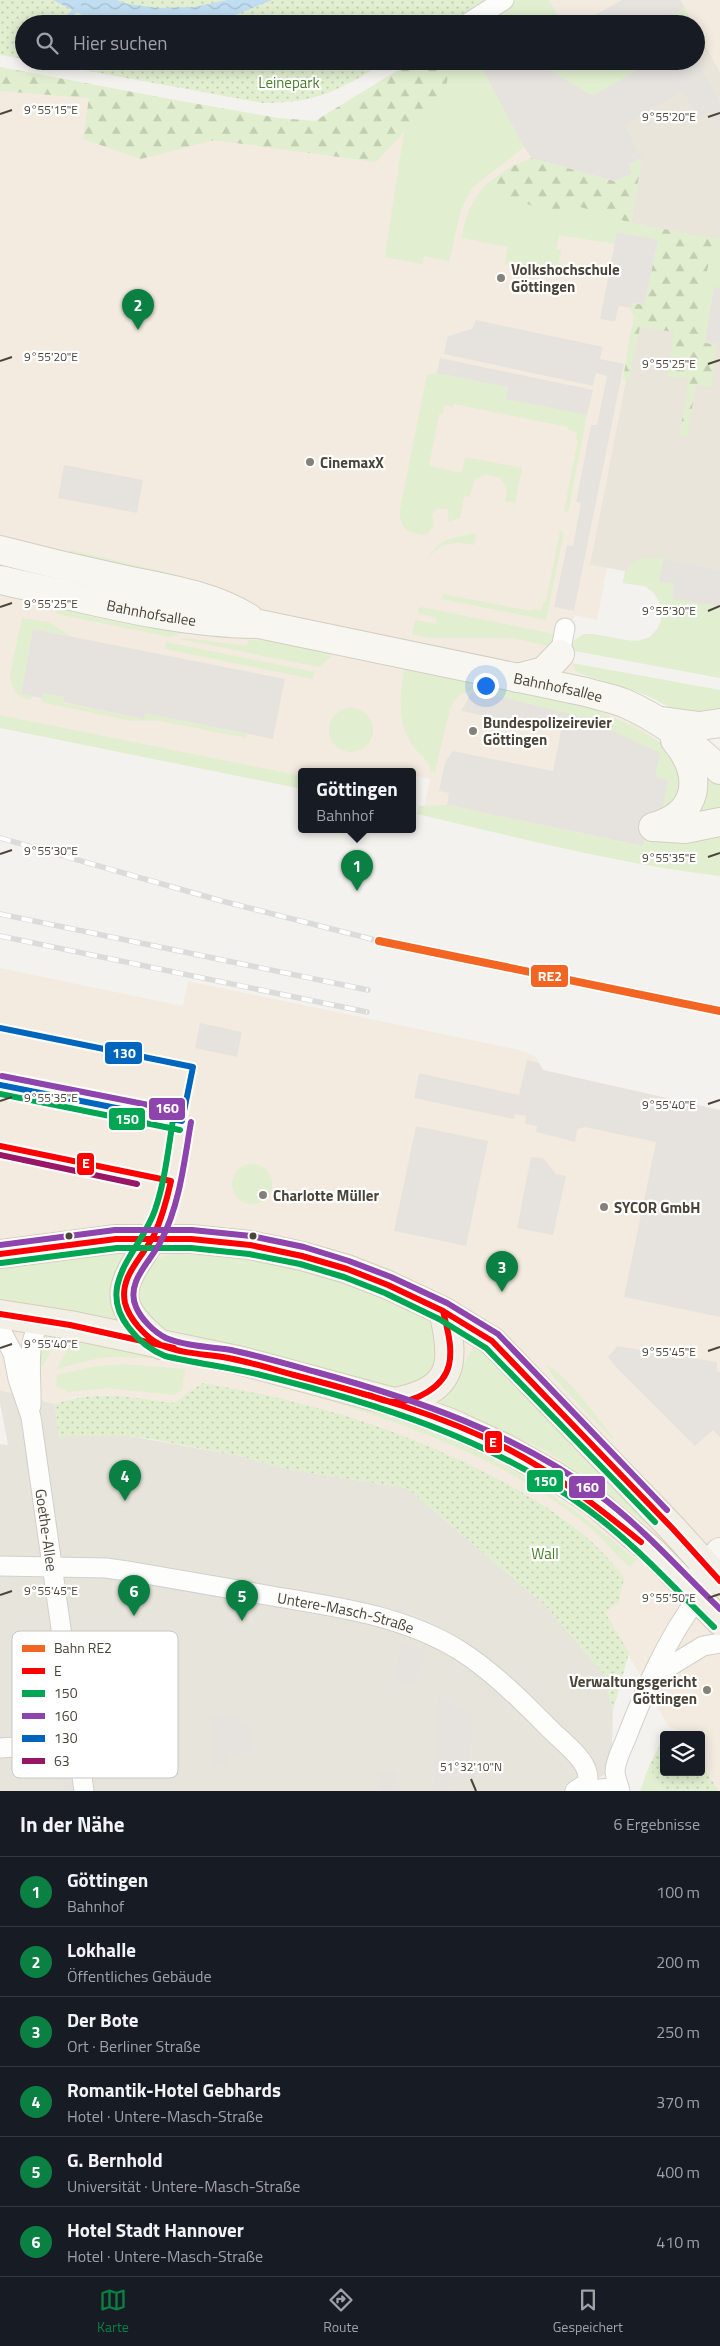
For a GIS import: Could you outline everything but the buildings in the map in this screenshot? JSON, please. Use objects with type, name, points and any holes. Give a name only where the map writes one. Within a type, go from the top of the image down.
[{"type":"main road","name":"Bahnhofsallee","points":[[259,624],[238,611],[197,596],[12,553],[8,582],[140,610],[230,624],[259,624],[586,692],[623,703],[657,720],[692,745],[720,770]]},
{"type":"main road","points":[[517,678],[544,671],[563,641],[561,663],[565,672],[586,692]]},
{"type":"main road","points":[[657,720],[699,726],[720,723]]},
{"type":"main road","points":[[657,720],[686,756],[695,783],[691,798],[681,812],[666,823],[653,827],[685,829],[720,822]]},
{"type":"main road","points":[[153,1238],[129,1272],[124,1294],[128,1312],[133,1320],[162,1346]]},
{"type":"main road","points":[[0,1254],[116,1239],[153,1238],[250,1245],[302,1256],[372,1278],[443,1311],[492,1342],[673,1528],[716,1569],[693,1595]]},
{"type":"main road","points":[[394,1402],[416,1397],[430,1390],[449,1367],[449,1336],[443,1311]]},
{"type":"main road","points":[[0,1314],[41,1320],[242,1361],[394,1402],[451,1423],[507,1448],[555,1476],[594,1502],[644,1545],[720,1621]]},
{"type":"street","points":[[481,15],[504,0]]},
{"type":"street","name":"Goethe-Allee","points":[[41,1320],[34,1330],[31,1341],[31,1417],[62,1631]]},
{"type":"street","name":"Goethe-Allee","points":[[0,1329],[13,1353],[18,1379],[31,1417]]},
{"type":"street","name":"Untere-Masch-Straße","points":[[0,1566],[106,1568],[134,1572],[334,1606],[380,1616],[410,1626],[458,1650],[484,1669],[541,1720],[569,1748],[587,1771],[589,1777],[587,1783],[575,1791]]},
{"type":"street","points":[[582,1791],[618,1783],[618,1760],[644,1692],[654,1676],[671,1637],[693,1595]]},
{"type":"street","points":[[644,1692],[646,1679],[671,1616],[693,1595]]},
{"type":"street","points":[[654,1676],[703,1646],[720,1643]]},
{"type":"street","name":"Goethe-Allee","points":[[82,1778],[84,1791]]},
{"type":"shaded area","points":[[549,0],[720,0],[720,72],[705,45],[705,15],[688,15],[685,9],[674,15],[558,15]]},
{"type":"shaded area","points":[[622,0],[680,0],[685,8],[673,15],[595,15]]},
{"type":"shaded area","points":[[705,45],[720,72],[720,678],[573,641],[584,634],[592,634],[635,642],[650,637],[658,628],[662,618],[660,602],[655,594],[645,586],[623,583],[625,571],[590,565],[626,380],[623,379],[634,316],[631,310],[632,303],[644,305],[658,241],[646,238],[647,226],[631,223],[642,158],[532,158],[524,147],[483,70],[705,70]]},
{"type":"shaded area","points":[[0,67],[278,118],[315,121],[398,70],[483,70],[524,147],[658,240],[644,305],[632,303],[631,310],[634,316],[623,379],[626,380],[590,565],[607,568],[597,620],[574,615],[569,650],[576,671],[670,750],[681,798],[648,820],[643,846],[447,805],[424,807],[430,779],[416,776],[416,768],[298,768],[298,775],[0,715]]},
{"type":"shaded area","points":[[483,70],[550,70],[592,96],[638,70],[702,70],[720,101],[720,121],[713,119],[709,111],[698,117],[683,91],[624,125],[642,158],[629,164],[632,174],[614,181],[532,158],[524,147]]},
{"type":"shaded area","points":[[617,232],[658,240],[644,305],[633,303],[631,308],[619,306],[615,322],[600,319]]},
{"type":"shaded area","points":[[714,287],[720,288],[720,343],[706,340]]},
{"type":"shaded area","points":[[476,320],[603,347],[600,359],[624,364],[574,611],[554,607],[567,545],[573,546],[581,503],[576,502],[591,425],[597,425],[607,376],[596,373],[593,386],[444,354],[448,336],[472,329]]},
{"type":"shaded area","points":[[440,358],[593,390],[587,415],[506,399],[508,387],[437,373]]},
{"type":"shaded area","points":[[64,465],[143,480],[137,513],[58,498]]},
{"type":"shaded area","points":[[664,559],[720,570],[720,606],[672,599],[674,584],[659,582]]},
{"type":"shaded area","points":[[33,629],[285,679],[273,739],[145,713],[144,719],[63,702],[64,697],[43,693],[42,698],[21,694]]},
{"type":"shaded area","points":[[473,690],[582,717],[660,753],[655,777],[668,780],[661,816],[648,820],[643,846],[447,805],[449,793],[439,791],[445,762],[453,751],[553,771],[561,731],[461,711]]},
{"type":"shaded area","points":[[0,968],[183,1006],[188,981],[524,1051],[536,1057],[543,1070],[720,1110],[720,1791],[705,1770],[705,1731],[680,1731],[668,1726],[605,1612],[593,1543],[565,1519],[528,1495],[202,1383],[174,1403],[105,1395],[74,1397],[55,1404],[0,1390]]},
{"type":"shaded area","points":[[200,1023],[242,1032],[237,1057],[195,1048]]},
{"type":"shaded area","points":[[527,1060],[539,1063],[543,1070],[720,1110],[720,1317],[624,1297],[656,1142],[584,1127],[577,1130],[575,1142],[536,1132],[537,1126],[525,1124],[526,1116],[515,1114],[514,1119],[414,1098],[419,1073],[519,1095]]},
{"type":"shaded area","points":[[416,1126],[488,1141],[466,1246],[394,1231]]},
{"type":"shaded area","points":[[531,1157],[543,1158],[556,1174],[566,1176],[553,1235],[517,1228]]},
{"type":"shaded area","points":[[617,1346],[717,1362],[717,1371],[720,1372],[720,1437],[713,1430],[695,1446],[613,1364],[608,1357]]},
{"type":"shaded area","points":[[0,1390],[55,1404],[59,1438],[65,1436],[129,1436],[241,1456],[286,1469],[407,1488],[545,1605],[603,1673],[613,1710],[611,1771],[575,1791],[0,1791],[0,1444],[8,1445],[0,1403]]},
{"type":"shaded area","points":[[402,1645],[417,1647],[425,1653],[416,1676],[417,1682],[397,1682],[396,1668]]},
{"type":"shaded area","points":[[438,1695],[472,1716],[470,1760],[476,1761],[475,1778],[450,1782],[451,1786],[433,1788]]},
{"type":"shaded area","points":[[239,1715],[240,1726],[251,1726],[252,1753],[227,1754],[228,1765],[213,1765],[210,1716]]},
{"type":"shaded area","points":[[396,1771],[399,1791],[379,1791],[379,1772]]},
{"type":"shaded area","points":[[62,1778],[74,1778],[76,1788],[71,1791],[64,1791]]},
{"type":"green space","points":[[0,0],[491,0],[467,15],[15,15],[15,58],[0,55]]},
{"type":"green space","points":[[517,0],[549,0],[558,15],[491,15]]},
{"type":"green space","points":[[685,8],[688,15],[673,15]]},
{"type":"green space","points":[[0,67],[278,118],[315,121],[398,70],[449,70],[442,106],[404,132],[376,162],[214,140],[141,159],[83,139],[89,98],[0,91]]},
{"type":"green space","name":"Leinepark","points":[[83,70],[372,70],[342,87],[315,97],[263,103]]},
{"type":"green space","points":[[449,70],[483,70],[524,147],[473,187],[462,206],[449,261],[424,256],[422,264],[385,257],[404,132],[442,106]]},
{"type":"green space","points":[[550,70],[638,70],[592,96]]},
{"type":"green space","points":[[532,158],[614,181],[642,158],[631,223],[647,226],[646,238],[618,232],[615,244],[559,235],[556,249],[561,250],[559,264],[563,265],[561,276],[505,264],[508,247],[462,238],[470,209],[484,187],[505,171]]},
{"type":"green space","points":[[532,158],[614,181],[629,164],[642,158],[631,223],[574,205],[547,212],[484,186],[513,166]]},
{"type":"green space","points":[[647,226],[715,238],[696,316],[705,343],[716,345],[712,387],[696,385],[687,437],[679,436],[689,379],[667,376],[674,332],[640,327],[629,380],[623,379],[634,316],[631,310],[632,303],[644,305],[658,241],[646,238]]},
{"type":"green space","points":[[715,238],[720,239],[720,288],[714,287],[705,343],[696,316]]},
{"type":"green space","points":[[437,373],[508,387],[507,399],[587,415],[568,512],[564,511],[578,440],[576,439],[577,432],[568,430],[568,427],[454,404],[453,407],[444,405],[443,414],[439,414],[429,466],[462,473],[465,457],[522,468],[515,503],[505,501],[507,488],[501,478],[486,474],[474,480],[470,497],[464,496],[460,518],[449,522],[448,509],[437,508],[432,515],[434,526],[426,535],[414,533],[406,529],[401,521],[400,509],[427,375]]},
{"type":"green space","points":[[560,531],[564,532],[546,620],[442,599],[443,594],[531,611],[532,609],[541,611],[543,602],[546,602]]},
{"type":"green space","points":[[476,533],[474,545],[457,543],[444,546],[433,554],[424,568],[428,559],[433,551],[438,546],[450,539]]},
{"type":"green space","points":[[70,550],[170,573],[291,622],[67,554]]},
{"type":"green space","points":[[646,557],[664,559],[659,581],[674,584],[672,599],[720,606],[720,678],[569,650],[575,640],[583,635],[593,634],[639,641],[649,638],[655,633],[661,620],[660,604],[657,597],[646,587],[623,583],[627,569],[636,561]]},
{"type":"green space","points":[[58,600],[199,633],[182,633],[170,637],[57,614],[55,611]]},
{"type":"green space","points":[[421,607],[554,634],[552,647],[513,638],[430,638],[412,634],[415,620],[436,624],[437,618],[418,613],[418,609]]},
{"type":"green space","points":[[22,618],[48,622],[70,636],[33,629],[21,694],[32,696],[30,700],[21,697],[15,691],[10,674]]},
{"type":"green space","points":[[185,638],[247,646],[248,640],[280,640],[333,651],[332,656],[319,667],[180,639]]},
{"type":"green space","points":[[166,642],[314,672],[313,679],[165,649]]},
{"type":"green space","points":[[572,663],[720,690],[720,715],[684,715],[646,695],[581,674],[576,671]]},
{"type":"green space","points":[[405,666],[544,694],[612,717],[643,732],[670,750],[685,791],[661,816],[668,780],[654,777],[659,753],[473,690],[459,696],[452,704],[435,772],[431,771],[426,760],[413,746],[404,727],[401,697]]},
{"type":"green space","points":[[43,693],[64,697],[63,703],[144,719],[145,713],[247,734],[246,738],[161,721],[131,721],[41,702]]},
{"type":"green space","points":[[351,708],[363,712],[369,718],[373,730],[369,742],[363,748],[351,752],[339,748],[333,742],[329,730],[333,718],[339,712]]},
{"type":"green space","points":[[0,715],[298,775],[298,788],[0,728]]},
{"type":"green space","points":[[697,772],[720,782],[720,820],[687,813]]},
{"type":"green space","points":[[447,805],[642,846],[645,834],[720,832],[720,876],[606,857],[417,814],[419,806]]},
{"type":"green space","points":[[256,1164],[263,1167],[269,1173],[272,1184],[271,1192],[263,1201],[256,1204],[248,1204],[241,1201],[233,1192],[232,1180],[235,1173],[244,1165]]},
{"type":"green space","points":[[128,1251],[124,1327],[0,1305],[0,1264]]},
{"type":"green space","points":[[166,1255],[252,1257],[322,1269],[425,1317],[436,1336],[437,1348],[434,1370],[421,1382],[398,1388],[163,1328],[145,1314],[136,1295],[145,1272],[153,1262]]},
{"type":"green space","points":[[60,1332],[43,1366],[37,1369],[39,1338],[45,1334]]},
{"type":"green space","points":[[75,1335],[299,1389],[370,1409],[417,1425],[462,1444],[525,1477],[582,1516],[636,1560],[630,1567],[595,1532],[571,1513],[537,1489],[499,1468],[440,1440],[349,1407],[225,1372],[162,1360],[120,1357],[104,1358],[88,1360],[57,1369]]},
{"type":"green space","points":[[476,1343],[661,1531],[658,1534],[616,1500],[547,1451],[436,1401],[451,1386]]},
{"type":"green space","points":[[123,1364],[185,1369],[182,1390],[174,1395],[107,1388],[68,1392],[56,1386],[57,1375],[97,1366]]},
{"type":"green space","points":[[546,1365],[564,1378],[614,1438],[612,1439],[555,1379]]},
{"type":"green space","name":"Wall","points":[[202,1383],[313,1407],[382,1428],[416,1441],[486,1473],[525,1494],[579,1531],[595,1545],[624,1578],[619,1602],[605,1612],[629,1653],[613,1710],[603,1673],[545,1605],[407,1488],[286,1469],[241,1456],[151,1439],[129,1436],[65,1436],[59,1439],[55,1404],[70,1399],[99,1396],[129,1397],[174,1403]]},
{"type":"green space","points":[[660,1744],[660,1776],[705,1776],[705,1770],[719,1791],[662,1791],[649,1766]]},
{"type":"green space","points":[[649,1766],[662,1791],[640,1791]]},
{"type":"water","points":[[53,0],[116,0],[128,4],[158,8],[195,7],[227,0],[272,0],[235,15],[82,15]]},
{"type":"waterway","points":[[70,15],[79,7]]},
{"type":"railway","points":[[0,838],[222,901],[379,941]]},
{"type":"railway","points":[[0,914],[368,990]]},
{"type":"railway","points":[[0,936],[367,1012]]},
{"type":"rail line","name":"RE2","points":[[379,941],[720,1011]]},
{"type":"transit line","name":"130","points":[[0,1028],[193,1067],[182,1121]]},
{"type":"transit line","name":"160","points":[[2,1076],[184,1112]]},
{"type":"transit line","name":"130","points":[[0,1085],[182,1121]]},
{"type":"transit line","name":"150","points":[[0,1094],[180,1130]]},
{"type":"transit line","name":"150","points":[[173,1120],[164,1177],[155,1210],[118,1282],[116,1297],[119,1312],[140,1341],[165,1356],[257,1374],[344,1397],[387,1410],[471,1442],[550,1484],[587,1509],[621,1536],[714,1627]]},
{"type":"transit line","name":"160","points":[[191,1122],[173,1212],[157,1249],[136,1280],[134,1289],[136,1307],[141,1316],[153,1329],[173,1341],[231,1350],[353,1382],[427,1406],[499,1436],[567,1473],[599,1495],[646,1535],[720,1609]]},
{"type":"transit line","name":"E","points":[[0,1146],[171,1181]]},
{"type":"transit line","name":"63","points":[[0,1155],[137,1184]]},
{"type":"transit line","name":"E","points":[[171,1181],[157,1229],[133,1267],[125,1284],[124,1293],[125,1303],[130,1315],[139,1327],[155,1342],[177,1350],[228,1358],[349,1390],[403,1406],[456,1425],[508,1449],[543,1469],[593,1504],[641,1542]]},
{"type":"transit line","name":"160","points":[[0,1245],[115,1230],[192,1230],[251,1236],[304,1247],[391,1277],[447,1303],[498,1334],[667,1510]]},
{"type":"transit line","name":"E","points":[[0,1254],[116,1239],[191,1239],[250,1245],[302,1256],[347,1269],[388,1285],[443,1311],[492,1341],[673,1529],[720,1581]]},
{"type":"transit line","name":"150","points":[[1,1263],[117,1248],[191,1248],[249,1254],[300,1264],[344,1277],[385,1293],[439,1319],[486,1348],[655,1522]]},
{"type":"transit line","name":"E","points":[[368,1395],[387,1401],[402,1401],[428,1392],[441,1380],[446,1373],[450,1358],[449,1338],[443,1311]]},
{"type":"transit line","name":"E","points":[[0,1314],[70,1325],[174,1348]]},
{"type":"place","name":"Volkshochschule Göttingen","points":[[501,278]]},
{"type":"place","name":"Lokhalle","points":[[138,330]]},
{"type":"place","name":"CinemaxX","points":[[310,462]]},
{"type":"place","name":"Bundespolizeirevier Göttingen","points":[[473,731]]},
{"type":"place","name":"Göttingen","points":[[357,891]]},
{"type":"place","name":"Charlotte Müller","points":[[263,1195]]},
{"type":"place","name":"SYCOR GmbH","points":[[604,1207]]},
{"type":"place","name":"Der Bote","points":[[502,1292]]},
{"type":"place","name":"Romantik-Hotel Gebhards","points":[[125,1501]]},
{"type":"place","name":"Hotel Stadt Hannover","points":[[134,1616]]},
{"type":"place","name":"G. Bernhold","points":[[242,1621]]},
{"type":"place","name":"Verwaltungsgericht Göttingen","points":[[707,1690]]}]
